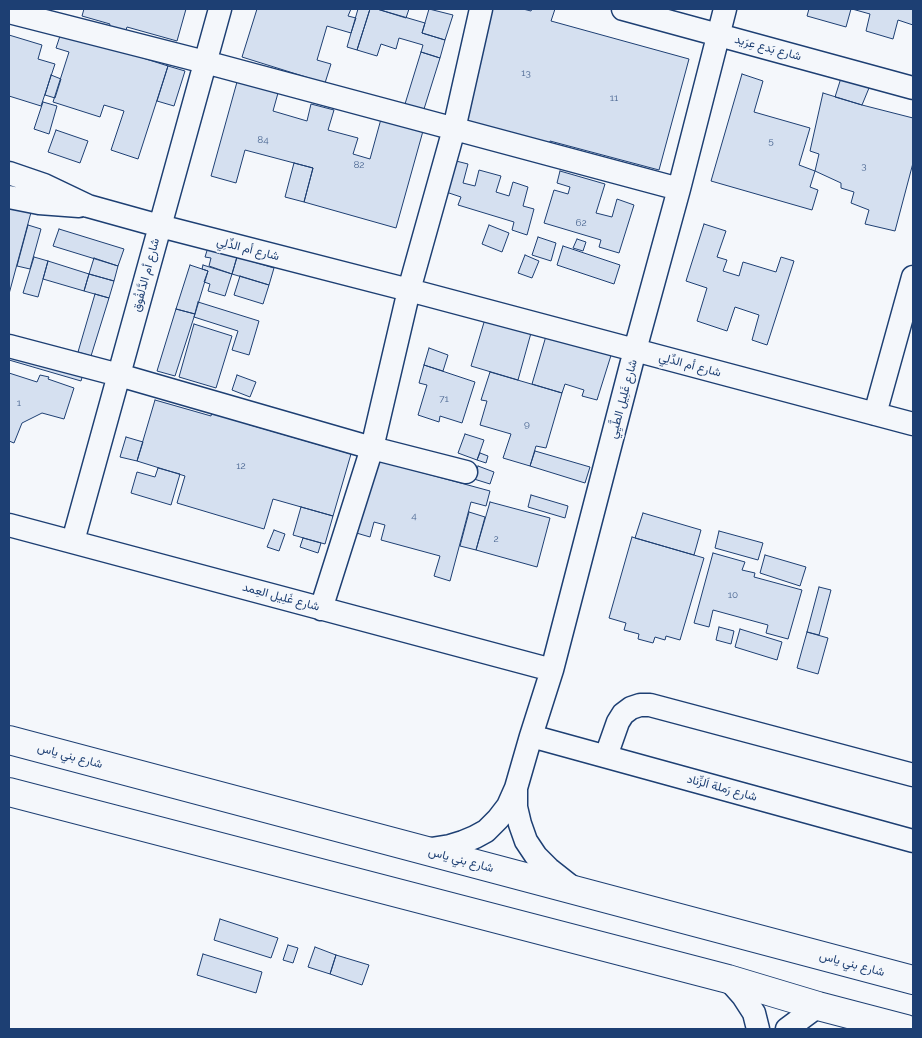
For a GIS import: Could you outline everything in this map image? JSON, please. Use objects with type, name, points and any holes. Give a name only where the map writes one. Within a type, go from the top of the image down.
[{"type":"main road","name":"شارع بني ياس","points":[[9,740],[913,980]]},
{"type":"main road","points":[[9,792],[728,979],[818,1006],[906,1029]]},
{"type":"street","name":"شارع أم الدَّلفُوق","points":[[74,541],[220,9]]},
{"type":"street","points":[[321,608],[372,448],[409,290],[454,128],[481,9]]},
{"type":"street","name":"شارع بَدع عِرَيد","points":[[623,9],[913,88]]},
{"type":"street","name":"شارع غَلِيل الطَّيِي","points":[[424,850],[463,842],[486,830],[508,806],[516,788],[552,670],[725,9]]},
{"type":"street","points":[[9,12],[205,62],[679,189]]},
{"type":"street","name":"شارع أم الدِّلِي","points":[[9,173],[44,184],[88,206],[160,226],[913,424]]},
{"type":"street","name":"شارع أم الدِّلِي","points":[[9,197],[40,203],[88,206]]},
{"type":"street","points":[[875,414],[913,277]]},
{"type":"street","points":[[9,346],[119,375],[372,448],[466,472]]},
{"type":"street","name":"شارع غَلِيل العِمد","points":[[9,524],[552,670]]},
{"type":"street","points":[[606,756],[618,722],[623,714],[631,708],[640,705],[650,705],[913,775]]},
{"type":"street","name":"شارع رَملة اَلزِّناد","points":[[531,736],[913,840]]},
{"type":"street","name":"شارع غَلِيل الطَّيِي","points":[[516,788],[516,806],[526,841],[536,856],[549,869],[576,890]]},
{"type":"street","points":[[728,979],[743,996],[754,1013],[758,1029]]},
{"type":"street","points":[[787,1029],[818,1006]]},
{"type":"building","points":[[84,9],[186,9],[177,41],[127,27],[123,39],[107,34],[110,24],[82,16]]},
{"type":"building","points":[[257,9],[351,9],[348,16],[356,18],[351,33],[327,26],[317,60],[331,64],[325,83],[242,57]]},
{"type":"building","points":[[358,9],[370,9],[357,50],[347,47]]},
{"type":"building","points":[[370,9],[377,9],[425,23],[422,33],[445,40],[440,58],[421,52],[423,45],[399,38],[396,49],[381,44],[377,56],[357,50]]},
{"type":"building","points":[[377,9],[409,9],[406,18]]},
{"type":"building","points":[[429,9],[453,15],[445,40],[422,33]]},
{"type":"building","points":[[489,9],[523,9],[531,11],[532,9],[555,9],[551,21],[689,59],[659,170],[550,141],[548,149],[458,124]]},
{"type":"building","points":[[809,9],[851,9],[846,27],[807,16]]},
{"type":"building","points":[[852,9],[913,9],[913,25],[898,20],[893,39],[866,31],[870,14]]},
{"type":"building","points":[[9,35],[42,45],[38,59],[55,64],[41,106],[9,96]]},
{"type":"building","points":[[71,35],[168,66],[138,159],[111,150],[124,111],[104,105],[100,117],[53,102],[69,52],[56,48],[60,36],[70,39]]},
{"type":"building","points":[[421,52],[440,58],[424,109],[405,104]]},
{"type":"building","points":[[168,66],[185,71],[174,106],[157,101]]},
{"type":"building","points":[[742,74],[763,81],[754,112],[810,128],[799,165],[815,171],[810,187],[818,190],[812,210],[711,181]]},
{"type":"building","points":[[51,75],[61,79],[55,98],[45,95]]},
{"type":"building","points":[[841,78],[869,88],[862,105],[835,97]]},
{"type":"building","points":[[237,82],[278,93],[273,111],[307,121],[311,104],[334,110],[328,130],[358,138],[353,154],[370,159],[381,119],[423,131],[396,228],[304,202],[313,168],[245,150],[236,183],[211,176]]},
{"type":"building","points":[[823,93],[913,118],[913,163],[895,231],[865,224],[869,210],[851,203],[854,192],[841,188],[841,183],[815,171],[819,154],[810,151]]},
{"type":"building","points":[[43,102],[57,106],[49,134],[34,129]]},
{"type":"building","points":[[56,130],[88,141],[80,163],[48,152]]},
{"type":"building","points":[[452,160],[468,164],[463,183],[475,186],[479,170],[501,176],[496,192],[509,196],[513,182],[528,187],[523,206],[534,209],[527,235],[512,230],[514,222],[458,205],[461,197],[443,191]]},
{"type":"building","points":[[294,163],[313,168],[304,202],[285,197]]},
{"type":"building","points":[[560,171],[605,184],[596,213],[612,217],[617,199],[634,205],[619,253],[599,247],[601,240],[544,223],[554,190],[568,194],[570,187],[557,183]]},
{"type":"building","points":[[9,198],[33,205],[9,294]]},
{"type":"building","points":[[704,224],[726,231],[717,257],[727,260],[723,271],[739,276],[743,262],[776,272],[781,257],[794,261],[767,345],[752,340],[759,315],[735,307],[727,331],[697,321],[707,288],[686,281]]},
{"type":"building","points":[[28,225],[41,229],[30,269],[17,266]]},
{"type":"building","points":[[489,225],[509,233],[502,252],[482,244]]},
{"type":"building","points":[[59,229],[124,249],[118,266],[53,246]]},
{"type":"building","points":[[538,237],[556,243],[551,261],[532,255]]},
{"type":"building","points":[[577,239],[586,242],[583,251],[573,248]]},
{"type":"building","points":[[210,241],[239,250],[232,274],[209,266],[211,258],[205,257]]},
{"type":"building","points":[[563,246],[620,265],[614,284],[557,265]]},
{"type":"building","points":[[525,255],[539,261],[532,278],[518,273]]},
{"type":"building","points":[[34,257],[48,261],[38,297],[23,293]]},
{"type":"building","points":[[237,257],[274,268],[269,285],[232,274]]},
{"type":"building","points":[[94,258],[118,266],[114,281],[89,274]]},
{"type":"building","points":[[48,261],[89,274],[84,291],[43,279]]},
{"type":"building","points":[[190,265],[208,271],[195,314],[176,309]]},
{"type":"building","points":[[203,265],[232,274],[225,296],[208,291],[210,284],[204,282],[208,271],[202,269]]},
{"type":"building","points":[[89,274],[114,281],[109,298],[84,291]]},
{"type":"building","points":[[240,276],[269,285],[263,304],[234,295]]},
{"type":"building","points":[[95,294],[109,298],[91,356],[78,352]]},
{"type":"building","points":[[198,302],[259,321],[249,355],[232,350],[238,331],[194,317]]},
{"type":"building","points":[[176,309],[195,314],[175,376],[157,371]]},
{"type":"building","points":[[485,319],[531,333],[518,380],[471,366]]},
{"type":"building","points":[[194,324],[232,336],[216,388],[179,377]]},
{"type":"building","points":[[546,336],[613,349],[597,400],[582,396],[584,390],[565,384],[562,393],[532,384]]},
{"type":"building","points":[[9,345],[85,367],[81,381],[9,360]]},
{"type":"building","points":[[429,348],[448,355],[443,371],[424,365]]},
{"type":"building","points":[[424,365],[475,382],[462,423],[440,416],[439,422],[418,415],[427,385],[419,383]]},
{"type":"building","points":[[490,372],[562,393],[546,448],[536,446],[530,466],[503,458],[511,434],[480,425],[487,401],[481,400]]},
{"type":"building","points":[[9,373],[37,382],[40,375],[49,377],[48,379],[74,388],[64,419],[42,413],[22,423],[14,443],[9,441]]},
{"type":"building","points":[[237,375],[256,382],[250,397],[232,390]]},
{"type":"building","points":[[155,400],[211,416],[213,408],[249,418],[247,424],[351,454],[333,516],[273,499],[264,529],[177,503],[185,476],[137,461]]},
{"type":"building","points":[[465,434],[484,440],[477,460],[458,453]]},
{"type":"building","points":[[126,437],[143,442],[137,461],[120,457]]},
{"type":"building","points":[[535,451],[590,467],[585,483],[530,466]]},
{"type":"building","points":[[480,453],[488,456],[486,463],[477,460]]},
{"type":"building","points":[[372,459],[490,491],[486,506],[471,502],[450,581],[434,576],[440,556],[381,540],[385,525],[374,522],[370,537],[353,532]]},
{"type":"building","points":[[478,466],[494,472],[490,484],[474,479]]},
{"type":"building","points":[[158,468],[180,474],[171,505],[131,493],[137,472],[155,477]]},
{"type":"building","points":[[531,495],[568,506],[565,518],[528,507]]},
{"type":"building","points":[[490,502],[550,518],[537,567],[476,550]]},
{"type":"building","points":[[301,507],[333,516],[325,544],[293,535]]},
{"type":"building","points":[[469,512],[485,517],[476,550],[460,546]]},
{"type":"building","points":[[643,513],[701,530],[694,555],[635,538]]},
{"type":"building","points":[[274,530],[285,534],[279,551],[267,547]]},
{"type":"building","points":[[719,531],[763,543],[758,560],[715,548]]},
{"type":"building","points":[[632,537],[704,558],[680,640],[666,636],[665,640],[655,637],[653,643],[638,639],[639,634],[624,630],[626,623],[609,618]]},
{"type":"building","points":[[303,538],[321,543],[318,553],[300,547]]},
{"type":"building","points":[[713,553],[745,562],[742,570],[755,573],[754,577],[802,590],[788,639],[766,633],[768,625],[713,610],[709,627],[694,623]]},
{"type":"building","points":[[765,555],[806,567],[800,586],[760,573]]},
{"type":"building","points":[[819,587],[831,590],[819,635],[807,632]]},
{"type":"building","points":[[719,627],[734,631],[731,644],[716,640]]},
{"type":"building","points":[[740,629],[782,642],[777,660],[735,647]]},
{"type":"building","points":[[807,632],[828,638],[818,674],[797,668]]},
{"type":"building","points":[[220,919],[278,938],[271,958],[214,940]]},
{"type":"building","points":[[288,945],[298,948],[293,963],[283,960]]},
{"type":"building","points":[[315,947],[336,955],[330,974],[308,967]]},
{"type":"building","points":[[203,954],[262,972],[256,993],[197,975]]},
{"type":"building","points":[[336,955],[369,965],[362,985],[330,974]]}]
